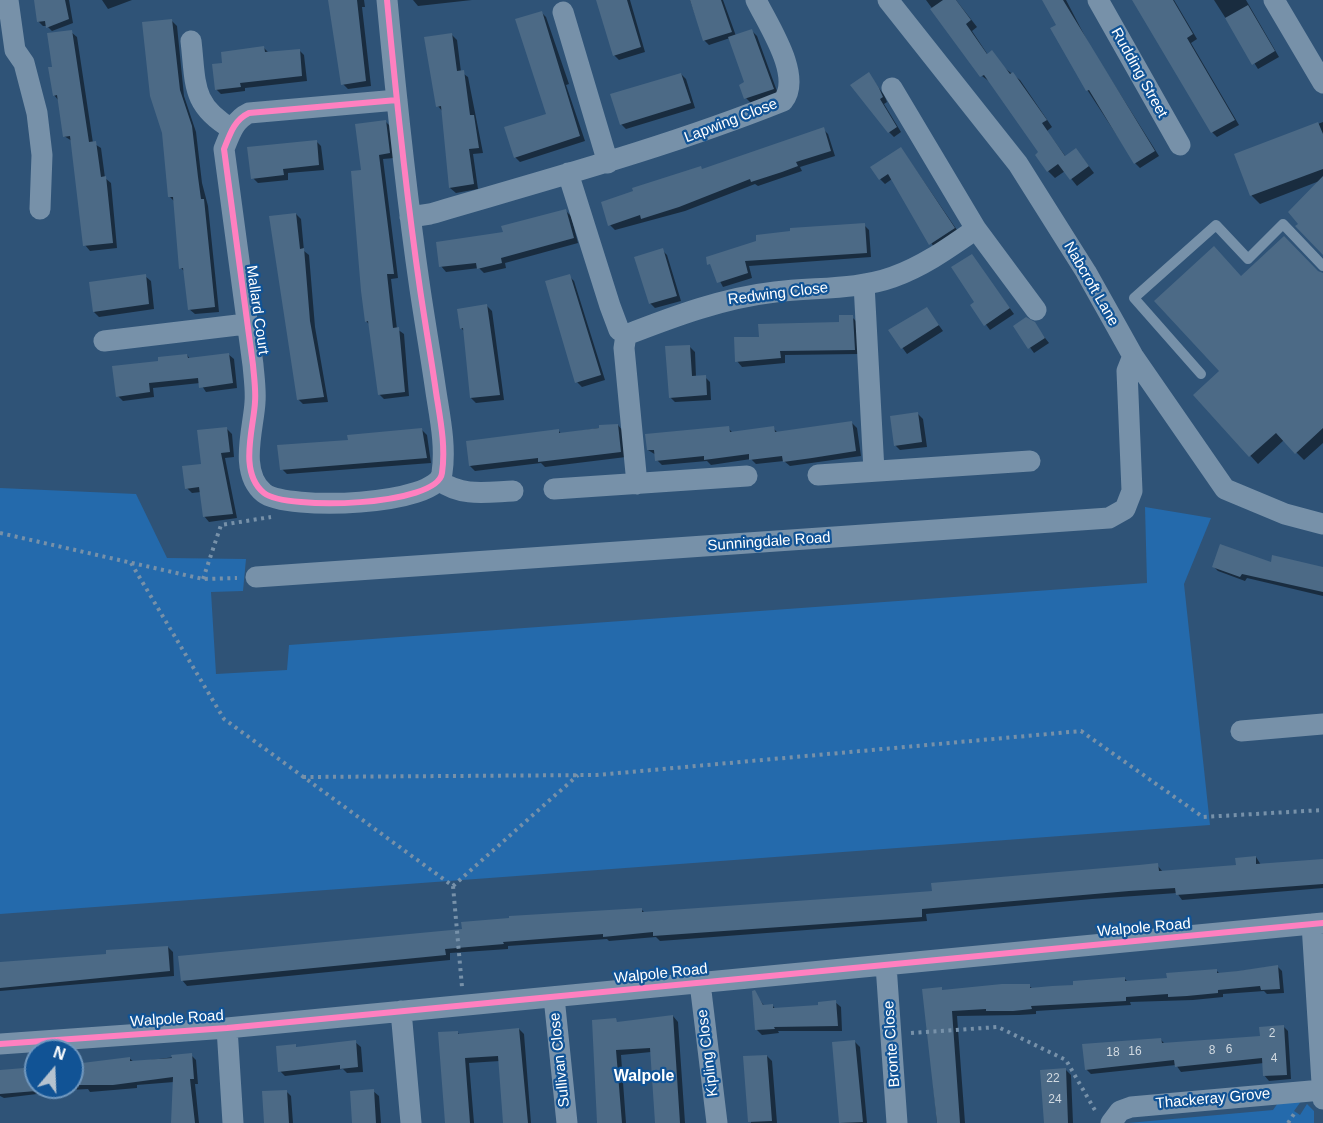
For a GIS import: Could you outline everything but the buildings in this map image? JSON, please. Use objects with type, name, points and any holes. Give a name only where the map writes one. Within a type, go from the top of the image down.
[{"type":"street","points":[[8,0],[15,50],[24,63],[37,113],[42,155],[40,209]]},
{"type":"street","points":[[280,500],[321,503],[370,501],[421,493],[440,481],[442,474],[442,436],[410,217],[387,0]]},
{"type":"street","name":"Lapwing Close","points":[[410,217],[430,214],[705,133],[783,101],[789,93],[789,83],[780,44],[756,0]]},
{"type":"street","name":"Nabcroft Lane","points":[[888,0],[1018,164],[1086,272],[1133,356],[1225,489],[1286,514],[1323,524]]},
{"type":"street","name":"Rudding Street","points":[[1098,0],[1180,145]]},
{"type":"street","points":[[1274,0],[1323,83]]},
{"type":"street","points":[[563,12],[608,163]]},
{"type":"street","points":[[191,41],[198,96],[213,118],[232,129],[241,117],[249,113],[397,100]]},
{"type":"street","points":[[892,88],[976,229],[1036,310]]},
{"type":"street","name":"Mallard Court","points":[[232,129],[224,149],[253,365],[255,402],[249,435],[250,460],[260,487],[264,492],[280,500]]},
{"type":"street","points":[[568,173],[613,314],[619,330],[626,335],[624,348],[637,484]]},
{"type":"street","name":"Redwing Close","points":[[626,335],[677,315],[722,301],[774,292],[864,284],[892,278],[929,260],[976,229]]},
{"type":"street","points":[[864,284],[874,471]]},
{"type":"street","name":"Mallard Court","points":[[104,341],[246,324]]},
{"type":"street","name":"Sunningdale Road","points":[[256,578],[1109,518],[1125,508],[1132,491],[1127,371],[1133,356]]},
{"type":"street","points":[[818,475],[1030,461]]},
{"type":"street","points":[[554,489],[747,476]]},
{"type":"street","points":[[440,481],[451,489],[471,493],[513,490]]},
{"type":"street","points":[[1241,731],[1323,724]]},
{"type":"street","name":"Walpole Road","points":[[0,1044],[227,1028],[1318,923]]},
{"type":"street","name":"Thackeray Grove","points":[[1104,1118],[1131,1107],[1322,1094],[1318,923]]},
{"type":"street","name":"Bronte Close","points":[[886,965],[897,1123]]},
{"type":"street","name":"Kipling Close","points":[[700,982],[717,1123]]},
{"type":"street","name":"Sullivan Close","points":[[554,997],[567,1123]]},
{"type":"street","points":[[401,1011],[411,1123]]},
{"type":"street","points":[[227,1028],[233,1123]]},
{"type":"lane","points":[[1201,374],[1134,298],[1216,225],[1248,259],[1283,224],[1323,266]]},
{"type":"path","points":[[203,579],[221,525],[270,519],[280,500]]},
{"type":"path","points":[[0,533],[203,579],[256,578]]},
{"type":"path","points":[[131,563],[224,719],[453,886],[464,1005]]},
{"type":"path","points":[[303,777],[579,774],[1081,731],[1203,817],[1323,810]]},
{"type":"path","points":[[453,886],[579,774]]},
{"type":"path","points":[[892,1034],[998,1027],[1066,1060],[1104,1118]]},
{"type":"shaded area","points":[[0,488],[136,494],[167,558],[246,559],[243,591],[211,592],[216,674],[287,670],[289,645],[1147,583],[1145,507],[1211,518],[1184,584],[1210,825],[0,914]]},
{"type":"shaded area","points":[[1280,1100],[1302,1100],[1294,1111],[1300,1115],[1307,1104],[1314,1111],[1314,1123],[1128,1123],[1273,1110]]},
{"type":"cycle path","points":[[387,0],[410,217],[442,432],[442,473],[434,484],[416,493],[390,499],[329,503],[278,499],[264,493],[256,484],[249,462],[255,384],[224,149],[236,124],[249,113],[397,100]]},
{"type":"cycle path","points":[[0,1044],[227,1028],[1323,923]]},
{"type":"district","name":"Walpole","points":[[644,1077]]}]
